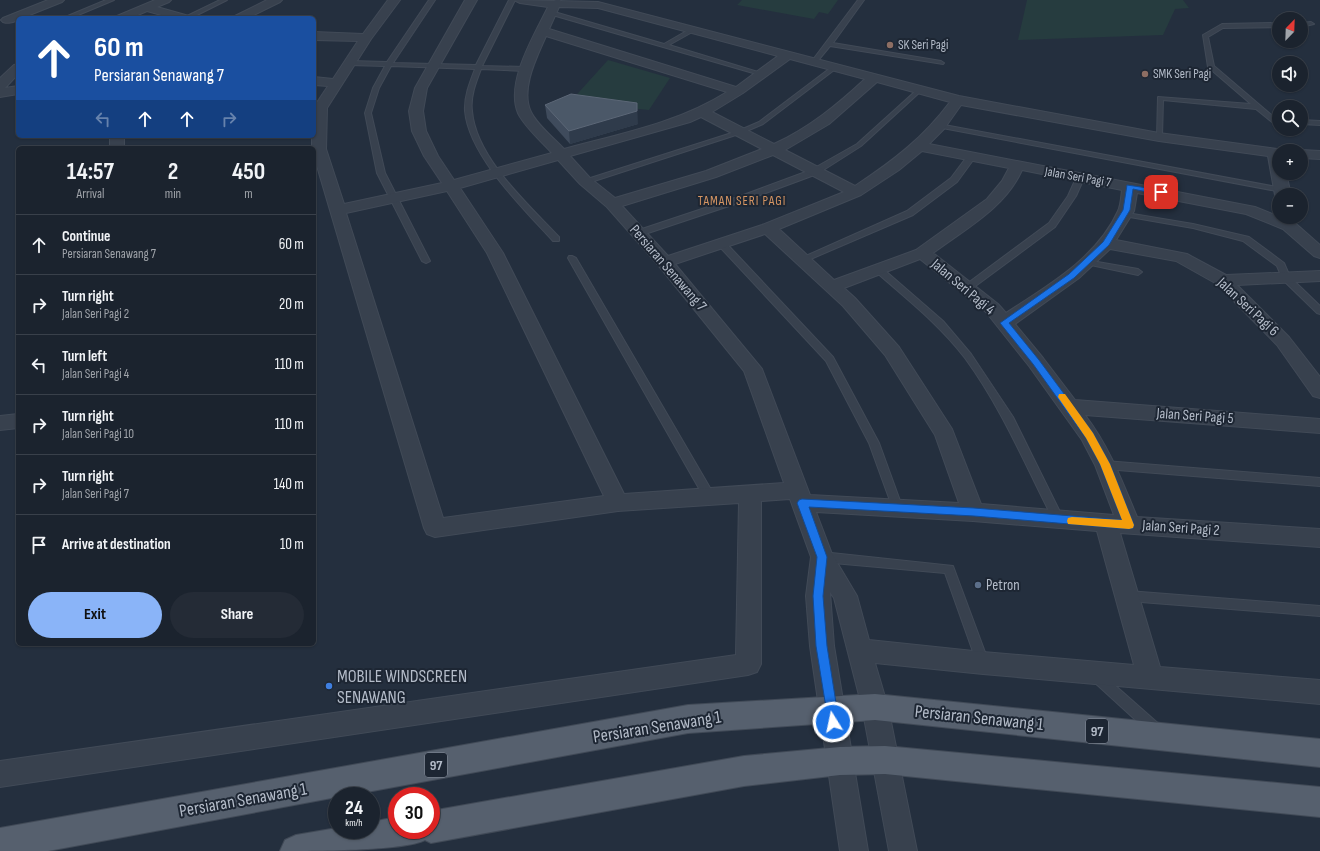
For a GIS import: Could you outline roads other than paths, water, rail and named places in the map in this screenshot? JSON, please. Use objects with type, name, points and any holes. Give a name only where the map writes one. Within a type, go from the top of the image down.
[{"type":"main road","name":"Persiaran Senawang 1","points":[[0,844],[688,720],[831,709],[875,707],[1320,753]]},
{"type":"main road","points":[[440,825],[744,771],[840,761],[885,760],[1320,802]]},
{"type":"main road","points":[[296,851],[388,834]]},
{"type":"street","points":[[17,16],[58,0]]},
{"type":"street","points":[[126,16],[166,0]]},
{"type":"street","points":[[242,16],[276,0]]},
{"type":"street","points":[[394,0],[366,38],[320,108],[317,128],[319,149],[338,210],[451,186],[702,113],[737,91],[788,55]]},
{"type":"street","points":[[471,0],[421,88],[416,111],[420,132],[431,156],[495,253],[618,503]]},
{"type":"street","points":[[520,0],[556,3],[603,2],[692,30],[958,100],[1159,137],[1272,152]]},
{"type":"street","name":"Persiaran Senawang 7","points":[[556,3],[526,69],[520,99],[525,113],[585,181],[612,204],[665,262],[753,369],[822,557],[845,596],[861,650],[875,707],[903,851]]},
{"type":"street","points":[[147,8],[178,16]]},
{"type":"street","points":[[16,16],[7,20],[16,22]]},
{"type":"street","points":[[542,31],[737,91]]},
{"type":"street","points":[[316,36],[366,38]]},
{"type":"street","points":[[0,86],[7,77],[16,70]]},
{"type":"street","points":[[612,204],[754,159],[773,150],[807,133],[835,112],[874,78]]},
{"type":"street","points":[[316,81],[337,83]]},
{"type":"street","points":[[0,92],[16,90]]},
{"type":"street","points":[[665,262],[799,217],[856,192],[894,166],[919,146],[939,126],[958,100]]},
{"type":"street","points":[[702,113],[814,172],[856,192]]},
{"type":"street","name":"Jalan Seri Pagi 7","points":[[919,146],[1250,210],[1272,216]]},
{"type":"street","points":[[1308,154],[1320,154]]},
{"type":"street","points":[[833,286],[922,253],[992,202],[1009,183],[1017,166]]},
{"type":"street","points":[[316,183],[329,184]]},
{"type":"street","points":[[1004,323],[1071,276],[1106,243],[1126,210],[1130,187]]},
{"type":"street","name":"Jalan Seri Pagi 2","points":[[338,210],[435,528],[618,503],[750,493],[800,496],[898,509],[974,512],[1059,520],[1320,538]]},
{"type":"street","name":"Jalan Seri Pagi 7","points":[[1291,224],[1320,253]]},
{"type":"street","points":[[768,228],[850,302],[892,351],[945,434],[974,512]]},
{"type":"street","name":"Jalan Seri Pagi 6","points":[[1106,243],[1182,257],[1222,280],[1284,341],[1320,391]]},
{"type":"street","name":"Jalan Seri Pagi 4","points":[[922,253],[947,271],[992,308],[1070,407],[1090,436],[1105,464],[1129,525]]},
{"type":"street","points":[[1222,280],[1320,276]]},
{"type":"street","name":"Jalan Seri Pagi 5","points":[[1070,407],[1320,426]]},
{"type":"street","points":[[0,423],[16,421]]},
{"type":"street","points":[[0,774],[748,664],[750,493]]},
{"type":"street","points":[[1106,523],[1150,677]]},
{"type":"street","points":[[822,557],[818,596],[822,646],[854,851]]},
{"type":"street","points":[[861,650],[983,663],[1320,692]]},
{"type":"lane","points":[[71,16],[111,0]]},
{"type":"lane","points":[[190,16],[224,0]]},
{"type":"lane","points":[[426,261],[381,173],[368,113],[376,88],[389,64],[432,0]]},
{"type":"lane","points":[[512,0],[479,68],[471,89],[468,110],[473,131],[496,172],[556,239]]},
{"type":"lane","points":[[814,62],[862,0]]},
{"type":"lane","points":[[556,3],[664,46],[762,74]]},
{"type":"lane","points":[[1272,25],[1222,26],[1204,36],[1211,67],[1272,119]]},
{"type":"lane","points":[[664,46],[692,30]]},
{"type":"lane","points":[[829,44],[941,63]]},
{"type":"lane","points":[[350,62],[526,69]]},
{"type":"lane","points":[[585,181],[740,132],[761,123],[835,67]]},
{"type":"lane","points":[[639,233],[741,200],[814,172],[860,145],[919,90]]},
{"type":"lane","points":[[1159,137],[1160,98],[1257,107]]},
{"type":"lane","points":[[1308,122],[1320,122]]},
{"type":"lane","points":[[939,126],[1272,190]]},
{"type":"lane","points":[[802,260],[910,213],[954,180],[972,156]]},
{"type":"lane","points":[[967,288],[1052,225],[1072,196],[1080,178]]},
{"type":"lane","points":[[1124,214],[1193,226],[1246,239],[1281,265],[1286,278],[1320,311]]},
{"type":"lane","points":[[722,244],[830,360],[874,443],[898,509]]},
{"type":"lane","points":[[572,258],[618,340],[661,409],[709,496]]},
{"type":"lane","points":[[1086,262],[1138,272]]},
{"type":"lane","points":[[879,270],[940,323],[968,356],[1008,417],[1059,520]]},
{"type":"lane","points":[[1105,464],[1320,482]]},
{"type":"lane","points":[[822,557],[950,569],[983,663]]},
{"type":"lane","points":[[1128,596],[1320,611]]},
{"type":"lane","points":[[1091,672],[1166,738]]},
{"type":"place","name":"SK Seri Pagi","points":[[890,45]]},
{"type":"place","name":"SMK Seri Pagi","points":[[1145,74]]},
{"type":"place","name":"Petron","points":[[978,585]]},
{"type":"place","name":"MOBILE WINDSCREEN SENAWANG","points":[[329,686]]},
{"type":"district","name":"TAMAN SERI PAGI","points":[[742,201]]}]
